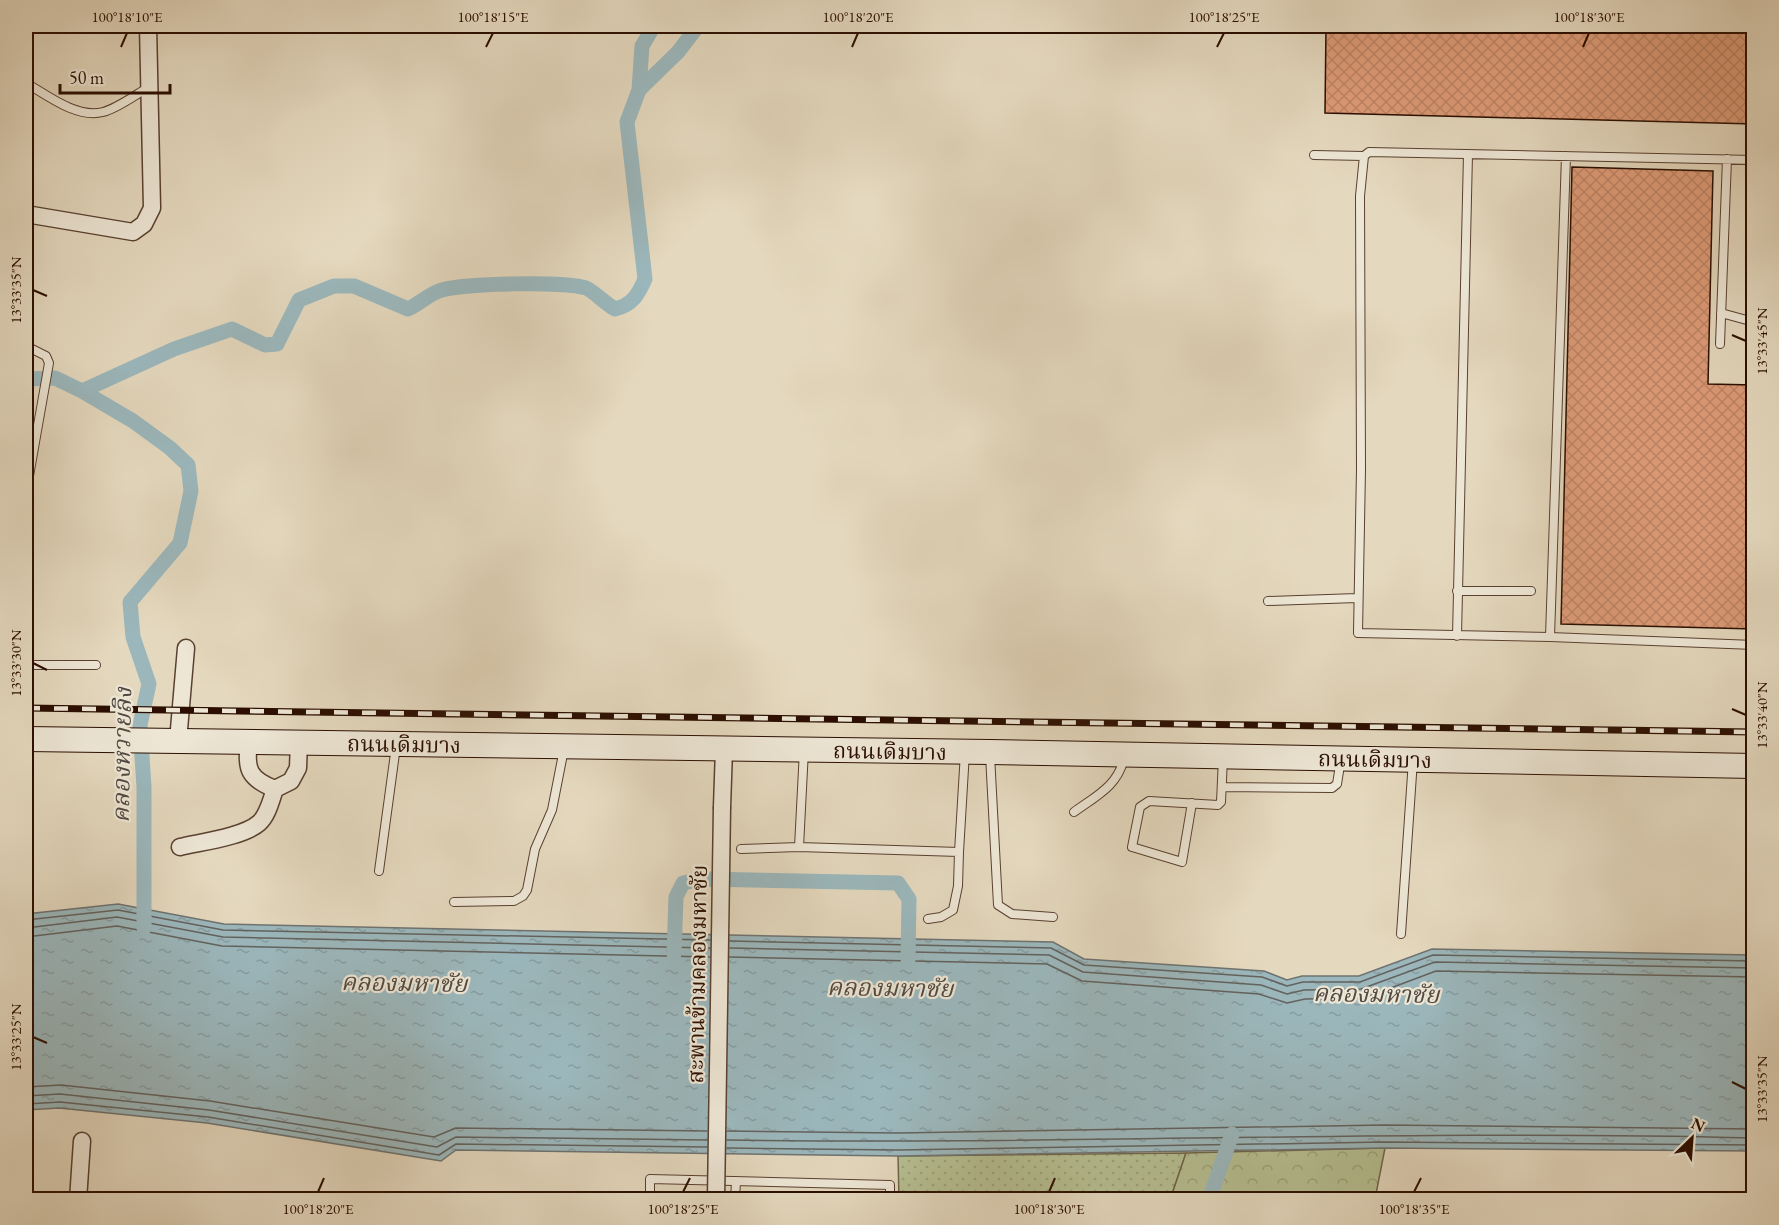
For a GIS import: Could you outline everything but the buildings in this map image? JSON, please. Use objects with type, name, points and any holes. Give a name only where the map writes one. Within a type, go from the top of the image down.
[{"type":"street","points":[[26,214],[133,232],[144,224],[152,208],[148,26]]},
{"type":"street","points":[[167,741],[186,648]]},
{"type":"street","name":"ถนนเดิมบาง","points":[[26,740],[396,743],[1754,766]]},
{"type":"street","points":[[249,742],[246,761],[252,776],[275,789]]},
{"type":"street","points":[[180,847],[247,830],[258,824],[265,815],[275,789],[291,781],[298,768],[299,742]]},
{"type":"street","name":"สะพานข้ามคลองมหาชัย","points":[[716,1200],[724,749]]},
{"type":"street","points":[[78,1200],[82,1141]]},
{"type":"lane","points":[[26,83],[65,105],[90,113],[104,112],[149,87]]},
{"type":"lane","points":[[1314,155],[1364,156],[1369,152],[1754,159]]},
{"type":"lane","points":[[1457,636],[1468,154]]},
{"type":"lane","points":[[1364,156],[1360,196],[1361,469],[1358,633],[1550,637],[1754,645]]},
{"type":"lane","points":[[1550,637],[1566,156]]},
{"type":"lane","points":[[1720,344],[1727,159]]},
{"type":"lane","points":[[1721,313],[1754,322]]},
{"type":"lane","points":[[26,346],[46,356],[49,363],[26,493]]},
{"type":"lane","points":[[1457,591],[1531,591]]},
{"type":"lane","points":[[1268,601],[1357,598]]},
{"type":"lane","points":[[26,665],[96,665]]},
{"type":"lane","points":[[379,871],[396,743]]},
{"type":"lane","points":[[454,902],[514,901],[523,896],[527,890],[535,849],[552,810],[564,746]]},
{"type":"lane","points":[[800,847],[804,750]]},
{"type":"lane","points":[[928,919],[948,915],[952,910],[958,886],[965,752]]},
{"type":"lane","points":[[990,752],[998,905],[1012,914],[1053,917]]},
{"type":"lane","points":[[1074,812],[1115,781],[1121,772],[1125,754]]},
{"type":"lane","points":[[1192,803],[1182,862],[1132,847],[1140,807],[1143,803],[1149,801],[1192,803],[1218,805],[1221,801],[1223,787],[1223,756]]},
{"type":"lane","points":[[1223,787],[1332,788],[1337,783],[1341,758]]},
{"type":"lane","points":[[1401,934],[1413,760]]},
{"type":"lane","points":[[741,849],[800,847],[959,852]]},
{"type":"lane","points":[[650,1200],[651,1179],[890,1185],[890,1200]]},
{"type":"lane","points":[[735,1200],[736,1181]]},
{"type":"green space","points":[[1385,1148],[1375,1199],[1170,1200],[1186,1153]]},
{"type":"green space","points":[[1186,1153],[1170,1200],[899,1199],[898,1156]]},
{"type":"water","name":"คลองมหาชัย","points":[[118,904],[224,924],[1053,942],[1084,959],[1264,971],[1287,980],[1302,976],[1359,976],[1432,949],[1753,955],[1753,1151],[1385,1148],[898,1156],[456,1150],[441,1161],[207,1123],[59,1108],[26,1110],[26,914]]},
{"type":"waterway","points":[[82,391],[174,349],[232,329],[265,345],[277,344],[299,300],[334,286],[354,286],[408,309],[435,293],[449,288],[512,284],[558,284],[586,288],[615,309],[626,305],[637,294],[645,279],[627,122],[639,90],[642,46],[654,26]]},
{"type":"waterway","points":[[639,90],[678,52],[698,26]]},
{"type":"waterway","name":"คลองหวายลิง","points":[[26,379],[55,378],[82,391],[133,421],[170,448],[188,465],[191,491],[180,543],[130,602],[133,637],[149,684],[140,725],[144,787],[144,928]]},
{"type":"waterway","points":[[674,954],[676,897],[683,883],[702,879],[898,883],[909,899],[908,960]]},
{"type":"waterway","points":[[1209,1200],[1232,1134]]},
{"type":"railway","points":[[26,708],[1754,732]]}]
